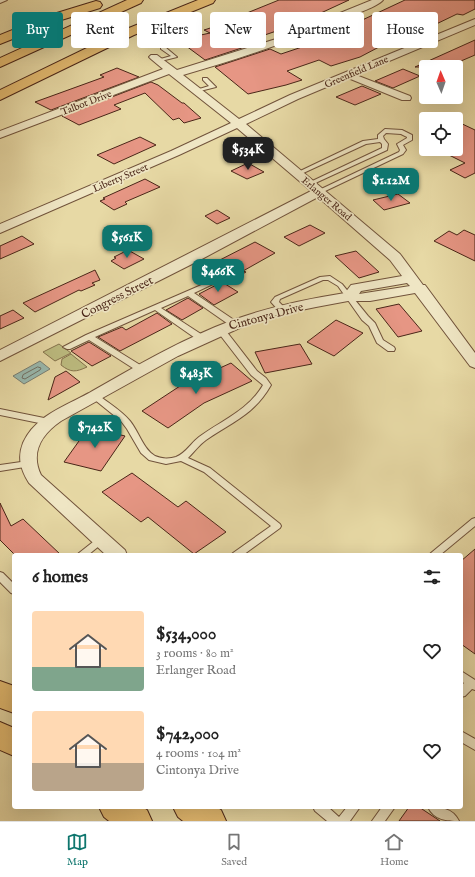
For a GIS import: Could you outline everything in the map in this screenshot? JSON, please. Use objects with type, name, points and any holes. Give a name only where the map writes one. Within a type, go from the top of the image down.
[{"type":"main road","points":[[0,63],[137,0]]},
{"type":"main road","points":[[0,96],[126,33],[199,0]]},
{"type":"main road","points":[[176,11],[209,0]]},
{"type":"main road","points":[[0,40],[51,19],[102,2]]},
{"type":"main road","points":[[0,49],[102,2]]},
{"type":"main road","points":[[0,693],[12,700]]},
{"type":"main road","points":[[0,735],[12,742]]},
{"type":"main road","points":[[118,809],[136,821]]},
{"type":"main road","points":[[192,809],[210,821]]},
{"type":"street","name":"Talbot Drive","points":[[0,135],[174,72],[233,58],[278,43],[326,24],[379,0]]},
{"type":"street","name":"Greenfield Lane","points":[[238,124],[294,97],[475,22]]},
{"type":"street","points":[[460,28],[475,34]]},
{"type":"street","name":"Erlanger Road","points":[[159,55],[174,72],[395,256],[475,363]]},
{"type":"street","points":[[348,75],[406,98]]},
{"type":"street","name":"Liberty Street","points":[[0,229],[238,124]]},
{"type":"street","name":"Congress Street","points":[[0,356],[188,261],[314,188]]},
{"type":"street","name":"Cintonya Drive","points":[[28,464],[30,447],[33,439],[38,431],[49,422],[201,338],[227,326],[283,310],[350,297],[362,298],[416,283]]},
{"type":"street","points":[[28,464],[30,472],[35,479],[116,553]]},
{"type":"lane","points":[[0,2],[5,0]]},
{"type":"lane","points":[[198,91],[213,88],[205,79]]},
{"type":"lane","points":[[314,188],[401,153],[403,150],[400,144],[407,142],[410,139],[410,136],[402,132],[385,131],[380,136],[381,140]]},
{"type":"lane","points":[[297,174],[365,142],[381,140],[386,144],[385,149],[314,188]]},
{"type":"lane","points":[[283,310],[275,302],[277,298],[322,278],[330,278],[340,284],[365,318],[372,325],[380,340],[391,350]]},
{"type":"lane","points":[[67,347],[214,282]]},
{"type":"lane","points":[[94,396],[126,422],[135,434],[144,452],[152,458],[166,462],[181,458],[201,440],[249,408],[263,394],[267,386],[263,380],[254,373],[227,326],[189,293]]},
{"type":"lane","points":[[156,308],[201,338]]},
{"type":"lane","points":[[89,337],[142,370]]},
{"type":"lane","points":[[0,412],[49,422]]},
{"type":"lane","points":[[181,458],[207,470],[277,526],[239,553]]},
{"type":"lane","points":[[0,468],[28,464]]},
{"type":"lane","points":[[436,553],[475,521]]},
{"type":"lane","points":[[85,553],[101,540]]},
{"type":"lane","points":[[0,576],[12,588]]},
{"type":"lane","points":[[463,676],[473,684],[463,692]]},
{"type":"lane","points":[[463,737],[475,744]]},
{"type":"lane","points":[[321,809],[336,821]]},
{"type":"lane","points":[[343,821],[352,809]]},
{"type":"lane","points":[[378,821],[387,809]]},
{"type":"lane","points":[[437,809],[453,821]]},
{"type":"green space","points":[[59,344],[71,353],[55,361],[43,352]]},
{"type":"green space","points":[[71,354],[87,367],[74,371],[61,365],[62,359]]},
{"type":"water","points":[[40,361],[50,369],[24,384],[13,376]]},
{"type":"building","points":[[279,0],[349,0],[323,12],[274,12],[274,32],[266,35],[266,12],[249,12]]},
{"type":"building","points":[[405,0],[475,0],[475,9],[463,15],[457,14],[438,23],[438,12],[379,12]]},
{"type":"building","points":[[372,15],[372,48],[377,48],[360,57],[331,66],[319,60],[287,71],[302,80],[248,94],[215,67],[270,49],[281,54],[299,48],[364,48],[364,19]]},
{"type":"building","points":[[210,28],[210,33],[204,30]]},
{"type":"building","points":[[210,33],[210,48],[242,48],[205,60],[189,48],[202,48],[202,35]]},
{"type":"building","points":[[475,40],[475,55],[463,60],[431,60]]},
{"type":"building","points":[[117,68],[139,77],[51,110],[35,102],[104,77],[100,75]]},
{"type":"building","points":[[403,69],[419,76],[393,88],[375,81]]},
{"type":"building","points":[[151,82],[158,85],[184,103],[201,118],[184,123],[179,118],[173,120],[145,93],[114,105],[121,109],[79,125],[62,116]]},
{"type":"building","points":[[362,86],[381,94],[355,105],[336,97]]},
{"type":"building","points":[[463,124],[475,130],[475,173],[465,178],[450,170],[465,163],[451,156],[463,156]]},
{"type":"building","points":[[140,137],[156,145],[114,164],[97,155]]},
{"type":"building","points":[[248,163],[264,172],[247,179],[231,171]]},
{"type":"building","points":[[145,179],[160,187],[125,202],[127,204],[114,210],[100,201],[105,199],[103,198]]},
{"type":"building","points":[[398,194],[410,203],[384,210],[373,200]]},
{"type":"building","points":[[217,210],[230,218],[217,224],[205,216]]},
{"type":"building","points":[[310,225],[325,233],[299,246],[284,237]]},
{"type":"building","points":[[464,230],[475,235],[475,261],[434,241],[449,231],[457,235]]},
{"type":"building","points":[[22,236],[34,244],[0,259],[0,246]]},
{"type":"building","points":[[255,242],[275,253],[243,271],[246,272],[233,279],[218,270],[222,268],[214,263]]},
{"type":"building","points":[[128,250],[144,259],[124,269],[111,261],[116,258],[114,257]]},
{"type":"building","points":[[356,251],[379,272],[359,278],[335,256]]},
{"type":"building","points":[[95,270],[100,280],[92,283],[95,285],[81,291],[79,290],[35,312],[23,303]]},
{"type":"building","points":[[222,282],[238,292],[214,305],[199,294]]},
{"type":"building","points":[[188,298],[203,308],[182,320],[166,310]]},
{"type":"building","points":[[399,304],[422,331],[398,337],[376,309]]},
{"type":"building","points":[[13,310],[24,318],[0,329],[0,316]]},
{"type":"building","points":[[157,313],[172,324],[120,351],[98,337],[122,327],[126,330]]},
{"type":"building","points":[[336,320],[363,333],[334,356],[307,342]]},
{"type":"building","points":[[89,342],[111,356],[92,366],[71,351]]},
{"type":"building","points":[[300,344],[312,364],[265,373],[255,352]]},
{"type":"building","points":[[231,363],[252,381],[204,403],[168,428],[142,411],[180,386]]},
{"type":"building","points":[[66,371],[80,382],[48,400],[55,377]]},
{"type":"building","points":[[89,427],[125,436],[101,471],[64,462]]},
{"type":"building","points":[[132,473],[178,507],[186,501],[226,532],[195,553],[193,553],[148,517],[141,522],[102,492]]},
{"type":"building","points":[[0,503],[11,526],[23,519],[59,553],[13,553],[0,540]]},
{"type":"building","points":[[475,549],[475,654],[463,645],[463,559]]},
{"type":"building","points":[[408,809],[422,809],[440,821],[399,821]]}]
